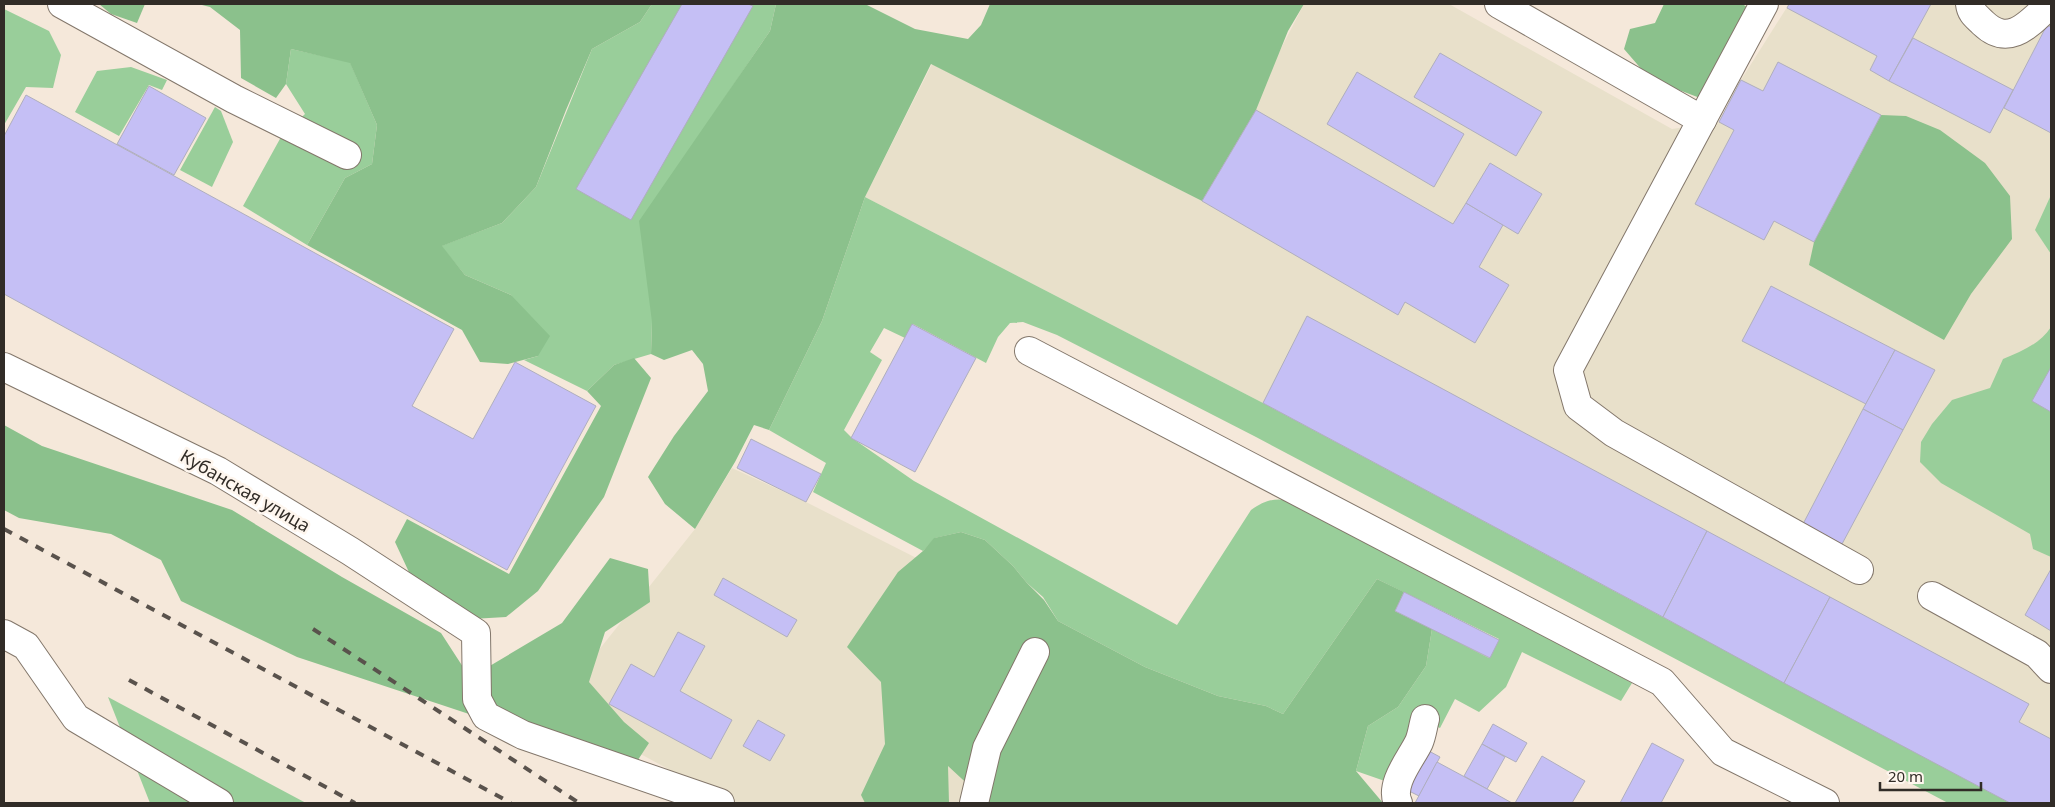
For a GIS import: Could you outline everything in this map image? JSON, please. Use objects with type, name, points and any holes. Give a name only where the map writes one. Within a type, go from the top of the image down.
[{"type":"street","points":[[62,4],[234,99],[347,156]]},
{"type":"street","points":[[1499,4],[1702,120]]},
{"type":"street","points":[[1764,4],[1568,370],[1578,406],[1614,434],[1859,570]]},
{"type":"street","points":[[1970,4],[1971,11],[1986,26],[2000,34],[2020,32],[2048,6],[2051,6]]},
{"type":"street","points":[[1029,351],[1662,682],[1723,752],[1825,803]]},
{"type":"street","name":"Кубанская улица","points":[[4,367],[218,472],[350,551],[476,633],[477,699],[486,716],[523,735],[720,803]]},
{"type":"street","points":[[1932,596],[2037,654],[2051,668]]},
{"type":"street","points":[[4,634],[26,646],[76,718],[219,803]]},
{"type":"street","points":[[974,803],[988,748],[1035,652]]},
{"type":"street","points":[[1398,803],[1395,797],[1398,780],[1420,740],[1426,719]]},
{"type":"shaded area","points":[[1304,4],[1449,4],[1672,129],[1719,122],[1741,80],[1789,4],[2051,4],[2051,803],[2010,803],[1263,403],[865,197],[932,64],[1202,201]]},
{"type":"shaded area","points":[[732,468],[806,502],[1267,736],[1370,803],[720,803],[718,796],[589,726],[579,675],[695,529]]},
{"type":"green space","points":[[99,4],[145,4],[137,23],[111,14]]},
{"type":"green space","points":[[198,4],[652,4],[640,22],[592,49],[536,187],[502,223],[442,246],[465,275],[511,295],[550,336],[538,356],[508,364],[480,362],[462,330],[307,245],[345,178],[372,164],[377,125],[350,63],[291,49],[286,84],[276,98],[241,78],[240,30],[210,7]]},
{"type":"green space","points":[[652,4],[776,4],[770,31],[711,118],[652,322],[651,354],[614,365],[587,391],[524,360],[538,356],[511,295],[465,275],[441,246],[502,223],[536,187],[592,49],[640,22]]},
{"type":"green space","points":[[776,4],[865,4],[915,29],[968,39],[981,25],[990,4],[1304,4],[1288,31],[1256,110],[1202,201],[931,64],[865,197],[822,321],[769,430],[754,425],[735,462],[695,529],[665,504],[648,477],[674,436],[708,391],[703,364],[692,350],[664,360],[651,354],[652,322],[639,221],[770,31]]},
{"type":"green space","points":[[1664,4],[1742,4],[1749,8],[1700,98],[1650,79],[1624,49],[1630,29],[1655,23]]},
{"type":"green space","points":[[4,9],[49,31],[61,55],[53,88],[26,87],[4,125]]},
{"type":"green space","points":[[291,49],[350,62],[377,125],[372,164],[345,178],[307,245],[243,206],[281,137],[305,114],[286,84]]},
{"type":"green space","points":[[131,67],[167,80],[162,90],[149,85],[119,136],[75,112],[97,71]]},
{"type":"green space","points":[[215,107],[221,111],[233,142],[212,187],[180,170]]},
{"type":"green space","points":[[1881,115],[1906,116],[1940,130],[1985,163],[2010,196],[2012,239],[1971,294],[1944,340],[1809,265],[1814,242]]},
{"type":"green space","points":[[2051,195],[2051,254],[2035,230]]},
{"type":"green space","points":[[865,197],[1263,403],[2010,803],[1948,803],[1256,437],[1057,335],[1023,322],[1010,323],[998,337],[986,363],[913,324],[905,338],[884,328],[870,352],[882,360],[844,430],[852,438],[914,481],[1177,625],[1251,510],[1269,501],[1285,500],[1319,513],[1632,683],[1621,701],[1522,652],[1506,687],[1479,712],[1455,699],[1440,728],[1433,725],[1402,787],[1356,771],[1368,726],[1398,707],[1426,666],[1432,629],[1489,658],[1499,639],[1377,579],[1283,714],[1266,706],[1218,696],[1145,667],[1058,621],[1043,597],[985,540],[961,532],[935,538],[923,551],[813,492],[826,463],[769,430],[822,321]]},
{"type":"green space","points":[[2051,327],[2051,557],[2033,549],[2030,534],[1941,483],[1920,462],[1921,442],[1932,424],[1952,400],[1990,388],[2003,359],[2024,350],[2042,338]]},
{"type":"green space","points":[[634,358],[651,378],[604,497],[538,591],[506,617],[472,619],[414,583],[395,542],[407,519],[509,574],[601,406],[587,391],[614,365]]},
{"type":"green space","points":[[4,425],[42,446],[232,510],[342,577],[441,633],[463,667],[469,714],[297,657],[181,601],[161,560],[111,534],[19,518],[4,510]]},
{"type":"green space","points":[[961,532],[985,540],[1013,566],[1044,600],[1058,621],[1145,667],[1218,696],[1266,706],[1283,714],[1377,579],[1404,592],[1395,611],[1432,629],[1426,666],[1398,707],[1368,726],[1356,771],[1383,803],[988,803],[948,766],[949,803],[865,803],[861,795],[885,744],[881,682],[847,647],[898,572],[923,551],[934,538]]},
{"type":"green space","points":[[610,558],[648,569],[650,602],[605,632],[589,682],[624,722],[649,743],[634,766],[492,715],[484,701],[488,667],[562,623]]},
{"type":"green space","points":[[108,697],[306,803],[150,803]]},
{"type":"building","points":[[682,4],[748,4],[753,6],[631,220],[576,189]]},
{"type":"building","points":[[1789,4],[1931,4],[1889,81],[1870,70],[1877,56],[1787,8]]},
{"type":"building","points":[[2047,25],[2051,27],[2051,133],[2004,108]]},
{"type":"building","points":[[1913,38],[2013,90],[1990,133],[1889,81]]},
{"type":"building","points":[[1440,53],[1542,112],[1516,156],[1414,97]]},
{"type":"building","points":[[1778,62],[1881,115],[1814,242],[1774,221],[1764,240],[1695,204],[1734,130],[1719,122],[1741,80],[1763,91]]},
{"type":"building","points":[[1357,72],[1464,134],[1434,187],[1327,124]]},
{"type":"building","points":[[149,86],[206,118],[174,175],[117,144]]},
{"type":"building","points":[[26,95],[454,329],[412,406],[473,439],[515,362],[596,406],[507,570],[4,294],[4,136]]},
{"type":"building","points":[[1256,110],[1453,224],[1466,203],[1503,225],[1479,267],[1509,285],[1475,343],[1405,302],[1398,315],[1202,201]]},
{"type":"building","points":[[1490,163],[1542,194],[1518,234],[1466,203]]},
{"type":"building","points":[[1771,286],[1895,350],[1866,404],[1742,341]]},
{"type":"building","points":[[1307,316],[1707,531],[1663,617],[1263,403]]},
{"type":"building","points":[[912,324],[976,358],[915,472],[851,438]]},
{"type":"building","points":[[1895,350],[1935,370],[1903,430],[1863,409]]},
{"type":"building","points":[[2051,367],[2051,412],[2032,401]]},
{"type":"building","points":[[1863,409],[1903,430],[1842,544],[1803,524]]},
{"type":"building","points":[[751,439],[821,474],[806,502],[737,468]]},
{"type":"building","points":[[1707,531],[1830,597],[1784,683],[1663,617]]},
{"type":"building","points":[[2051,569],[2051,631],[2025,615]]},
{"type":"building","points":[[723,578],[797,620],[787,637],[714,595]]},
{"type":"building","points":[[1404,592],[1499,640],[1490,658],[1395,611]]},
{"type":"building","points":[[1830,597],[2029,704],[2019,722],[2051,739],[2051,803],[2010,803],[1784,683]]},
{"type":"building","points":[[678,632],[705,646],[680,691],[732,720],[711,759],[609,704],[631,664],[654,677]]},
{"type":"building","points":[[758,720],[785,735],[770,761],[743,746]]},
{"type":"building","points":[[1493,724],[1527,743],[1516,762],[1482,744]]},
{"type":"building","points":[[1652,743],[1684,760],[1661,803],[1620,803]]},
{"type":"building","points":[[1482,744],[1505,757],[1487,789],[1464,776]]},
{"type":"building","points":[[1427,750],[1440,757],[1419,796],[1405,789]]},
{"type":"building","points":[[1542,756],[1585,781],[1572,803],[1515,803]]},
{"type":"building","points":[[1437,762],[1487,789],[1512,803],[1415,803]]},
{"type":"railway","points":[[4,529],[511,803]]},
{"type":"railway","points":[[313,629],[579,803]]},
{"type":"railway","points":[[129,680],[355,803]]}]
